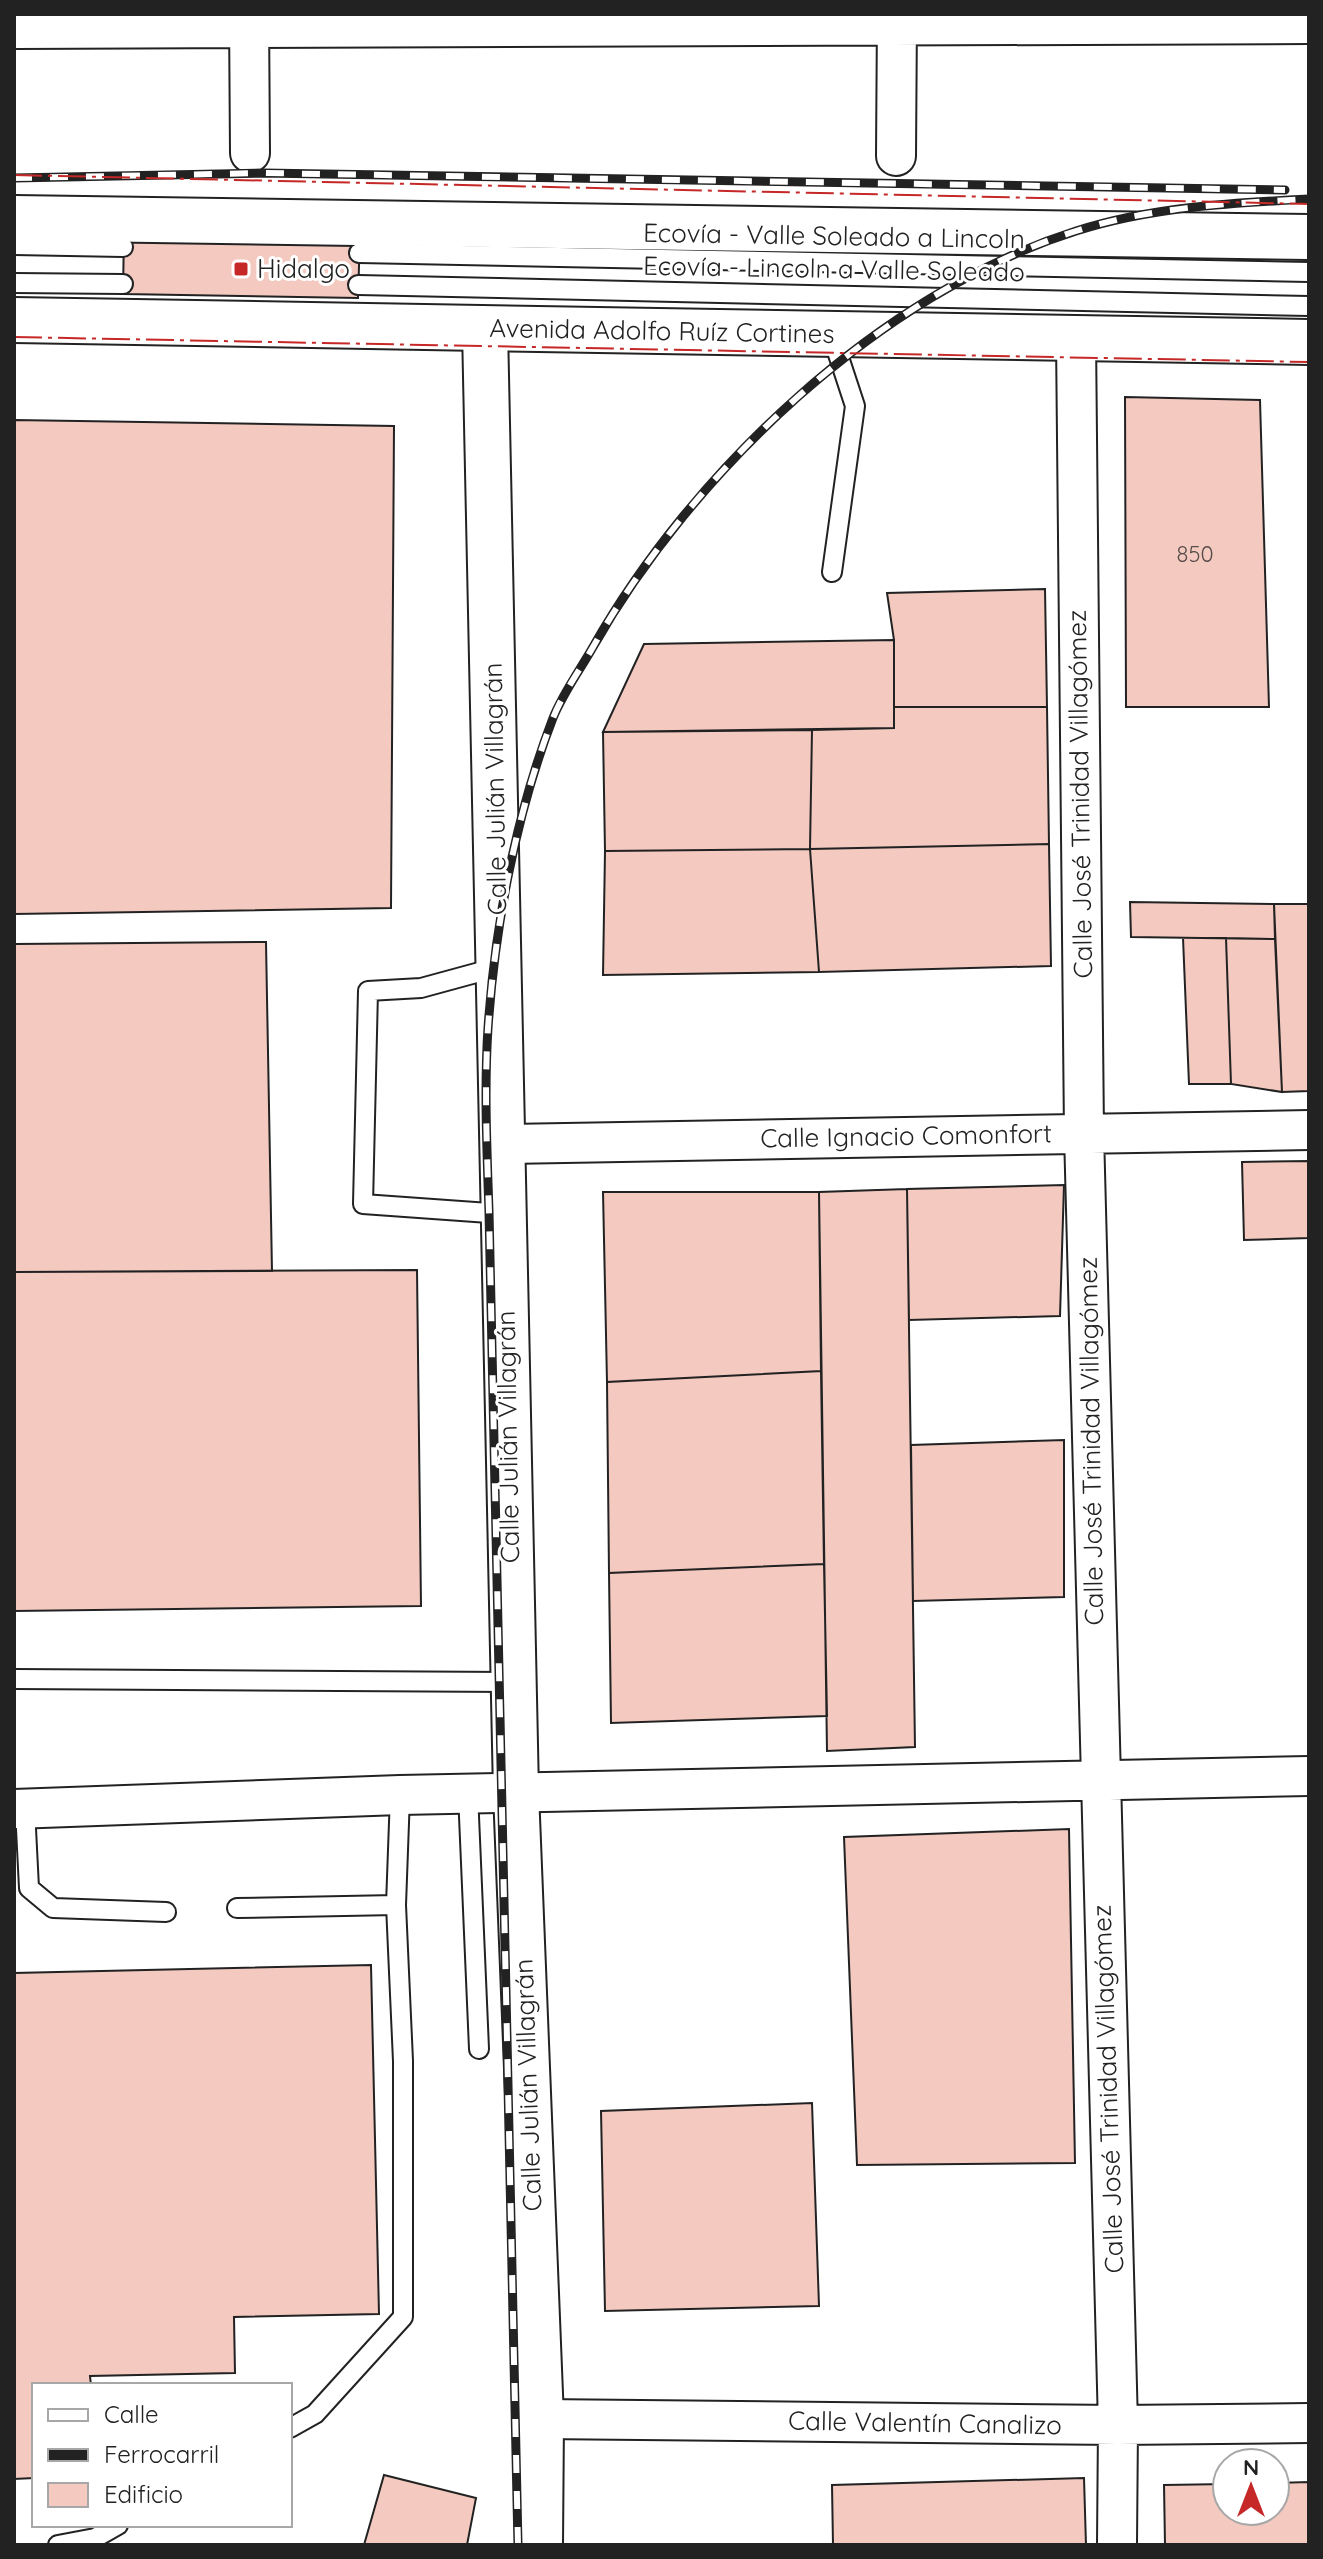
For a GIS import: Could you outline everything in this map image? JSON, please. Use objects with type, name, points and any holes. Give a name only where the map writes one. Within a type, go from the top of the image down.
[{"type":"main road","points":[[14,218],[1309,237]]},
{"type":"main road","name":"Avenida Adolfo Ruíz Cortines","points":[[14,320],[1309,342]]},
{"type":"main road","name":"Calle Julián Villagrán","points":[[485,329],[513,1682],[541,2419],[540,2545]]},
{"type":"street","points":[[896,156],[897,19]]},
{"type":"street","points":[[14,29],[249,22],[897,19],[1309,24]]},
{"type":"street","points":[[249,22],[250,153]]},
{"type":"street","name":"Calle José Trinidad Villagómez","points":[[1076,338],[1084,1133],[1098,1781],[1118,2425],[1117,2545]]},
{"type":"street","name":"Calle Ignacio Comonfort","points":[[502,1144],[1309,1130]]},
{"type":"street","points":[[20,1809],[468,1793],[1309,1776]]},
{"type":"street","name":"Calle Valentín Canalizo","points":[[541,2419],[1118,2425],[1309,2423]]},
{"type":"lane","points":[[14,245],[123,247]]},
{"type":"lane","name":"Ecovía - Valle Soleado a Lincoln","points":[[359,253],[1309,272]]},
{"type":"lane","points":[[14,283],[123,284]]},
{"type":"lane","name":"Ecovía - Lincoln a Valle Soleado","points":[[358,285],[1309,306]]},
{"type":"lane","points":[[831,333],[855,406],[832,572]]},
{"type":"lane","points":[[498,967],[421,988],[368,991],[363,1204],[503,1214]]},
{"type":"lane","points":[[14,1679],[513,1682]]},
{"type":"lane","points":[[468,1793],[479,2049]]},
{"type":"lane","points":[[292,2427],[315,2414],[403,2317],[403,2061],[396,1905],[400,1795]]},
{"type":"lane","points":[[20,1809],[29,1888],[53,1908],[166,1912]]},
{"type":"lane","points":[[237,1908],[396,1905]]},
{"type":"lane","points":[[58,2545],[95,2538],[114,2527]]},
{"type":"building","name":"Hidalgo","points":[[124,230],[360,234],[358,298],[123,294]]},
{"type":"building","points":[[1125,397],[1260,400],[1269,707],[1126,707]]},
{"type":"building","points":[[14,420],[394,426],[391,908],[14,914]]},
{"type":"building","points":[[1045,589],[1047,707],[894,707],[894,640],[887,593]]},
{"type":"building","points":[[894,640],[894,728],[603,732],[644,644]]},
{"type":"building","points":[[894,707],[1047,707],[1049,844],[810,849],[812,730],[894,728]]},
{"type":"building","points":[[812,730],[810,849],[605,851],[603,732]]},
{"type":"building","points":[[1049,844],[1051,966],[819,972],[810,849]]},
{"type":"building","points":[[810,849],[819,972],[603,975],[605,851]]},
{"type":"building","points":[[1130,902],[1274,904],[1275,939],[1131,937]]},
{"type":"building","points":[[1274,904],[1309,904],[1309,1091],[1282,1092]]},
{"type":"building","points":[[1183,938],[1226,938],[1231,1084],[1189,1084]]},
{"type":"building","points":[[1226,938],[1275,939],[1282,1092],[1231,1084]]},
{"type":"building","points":[[266,942],[272,1271],[14,1272],[14,944]]},
{"type":"building","points":[[1309,1161],[1309,1238],[1244,1240],[1242,1162]]},
{"type":"building","points":[[1064,1185],[1060,1316],[909,1320],[907,1189]]},
{"type":"building","points":[[907,1189],[915,1747],[827,1751],[819,1192]]},
{"type":"building","points":[[603,1192],[819,1192],[821,1371],[607,1382]]},
{"type":"building","points":[[417,1270],[421,1606],[14,1611],[14,1272]]},
{"type":"building","points":[[821,1371],[824,1564],[609,1573],[607,1382]]},
{"type":"building","points":[[1064,1440],[1064,1597],[913,1601],[911,1445]]},
{"type":"building","points":[[824,1564],[827,1716],[611,1723],[609,1573]]},
{"type":"building","points":[[1069,1829],[1075,2163],[857,2165],[844,1837]]},
{"type":"building","points":[[371,1965],[379,2314],[234,2317],[235,2373],[90,2376],[91,2383],[32,2383],[32,2478],[14,2479],[14,1973]]},
{"type":"building","points":[[812,2103],[819,2306],[605,2311],[601,2111]]},
{"type":"building","points":[[384,2475],[476,2498],[467,2545],[364,2545]]},
{"type":"building","points":[[1084,2478],[1086,2545],[833,2545],[832,2485]]},
{"type":"building","points":[[1309,2482],[1309,2545],[1165,2545],[1164,2485],[1211,2484],[1211,2527],[1291,2527],[1291,2483]]},
{"type":"railway","points":[[14,178],[263,173],[1285,190]]},
{"type":"railway","points":[[518,2545],[486,1074],[491,989],[502,910],[518,831],[540,755],[557,709],[572,682],[634,581],[683,516],[738,454],[798,396],[863,343],[932,297],[1003,259],[1076,231],[1162,211],[1309,199]]},
{"type":"power","points":[[14,175],[1309,204]]},
{"type":"power","points":[[14,337],[1309,362]]},
{"type":"place","name":"Hidalgo","points":[[241,269]]}]
